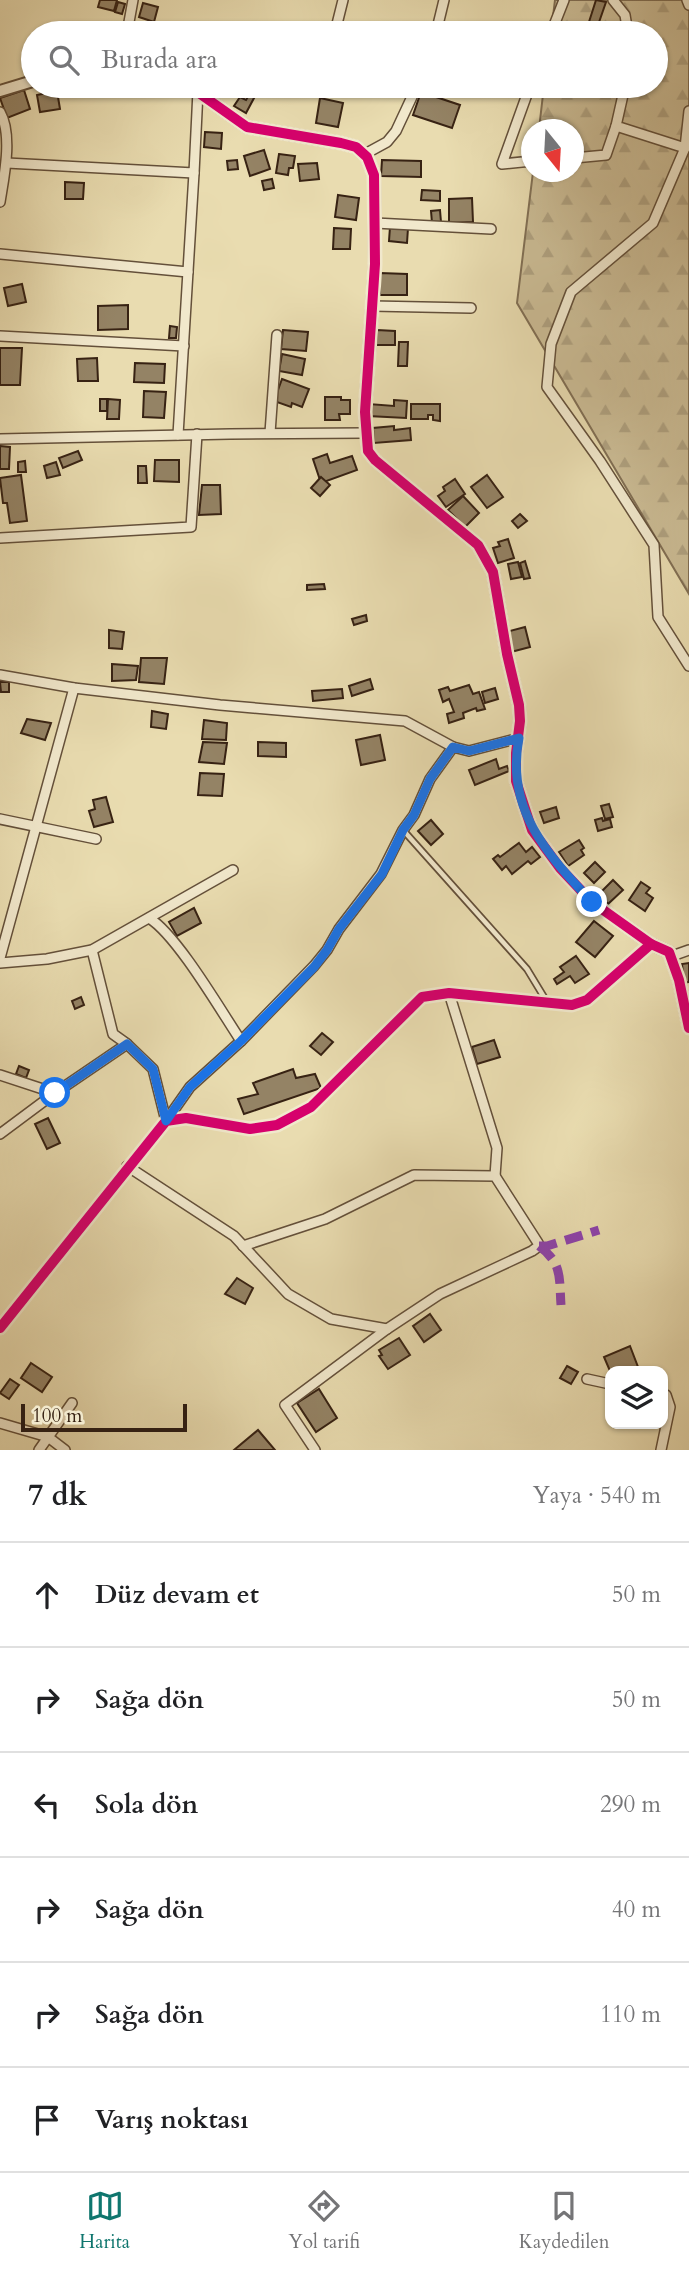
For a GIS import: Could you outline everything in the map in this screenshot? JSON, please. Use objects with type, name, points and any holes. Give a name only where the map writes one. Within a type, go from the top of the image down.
[{"type":"street","points":[[129,21],[133,0]]},
{"type":"street","points":[[338,21],[343,0]]},
{"type":"street","points":[[439,21],[443,0]]},
{"type":"street","points":[[556,21],[564,0]]},
{"type":"street","points":[[613,0],[625,15],[626,21]]},
{"type":"street","points":[[687,0],[689,5]]},
{"type":"street","points":[[0,91],[21,85]]},
{"type":"street","points":[[178,435],[194,173],[194,98]]},
{"type":"street","points":[[207,98],[247,127],[356,146],[372,166],[375,264],[365,433],[368,451],[375,460],[478,545],[493,572],[516,689],[520,721],[516,781],[532,830],[560,868],[592,902],[651,944],[669,951],[689,1028]]},
{"type":"street","points":[[365,155],[390,138],[411,98]]},
{"type":"street","points":[[521,162],[502,164],[526,98]]},
{"type":"street","points":[[584,157],[606,155],[622,98]]},
{"type":"street","points":[[689,111],[685,148],[653,223],[571,292],[551,344],[547,387],[600,461],[653,545],[659,617],[689,666]]},
{"type":"street","points":[[0,112],[4,119],[7,163],[0,202]]},
{"type":"street","points":[[616,126],[685,148]]},
{"type":"street","points":[[7,163],[194,173]]},
{"type":"street","points":[[375,223],[491,229]]},
{"type":"street","points":[[0,254],[188,272]]},
{"type":"street","points":[[372,306],[471,308]]},
{"type":"street","points":[[270,433],[277,335]]},
{"type":"street","points":[[0,336],[184,346]]},
{"type":"street","points":[[0,439],[365,433]]},
{"type":"street","points":[[0,538],[191,527],[197,434]]},
{"type":"street","points":[[0,675],[74,688],[233,706],[405,721],[453,747],[469,751],[519,738]]},
{"type":"street","points":[[74,688],[0,960],[47,959],[92,950],[233,870]]},
{"type":"street","points":[[0,1328],[166,1121],[190,1087],[241,1041],[314,967],[339,929],[382,874],[430,779],[453,747]]},
{"type":"street","points":[[0,819],[96,839]]},
{"type":"street","points":[[149,918],[158,923],[186,958],[241,1041]]},
{"type":"street","points":[[166,1121],[187,1118],[250,1129],[276,1125],[311,1107],[422,997],[449,993],[572,1005],[587,1000],[651,944]]},
{"type":"street","points":[[92,950],[113,1034],[153,1069],[166,1121]]},
{"type":"street","points":[[672,956],[689,950]]},
{"type":"street","points":[[316,1450],[285,1405],[387,1329],[440,1294],[539,1246],[495,1176],[497,1148],[449,993]]},
{"type":"street","points":[[0,1134],[127,1044]]},
{"type":"street","points":[[0,1075],[55,1093]]},
{"type":"street","points":[[128,1166],[234,1236],[288,1294],[331,1319],[387,1329]]},
{"type":"street","points":[[243,1246],[325,1219],[414,1175],[495,1176]]},
{"type":"street","points":[[587,1379],[605,1383]]},
{"type":"street","points":[[39,1450],[72,1403]]},
{"type":"street","points":[[0,1423],[48,1437],[65,1450]]},
{"type":"street","points":[[662,1450],[666,1429]]},
{"type":"lane","points":[[403,830],[527,969],[548,1003]]},
{"type":"green space","points":[[555,0],[689,0],[689,594],[517,303],[532,182],[584,182],[584,119],[540,119],[543,98],[668,98],[668,21],[552,21]]},
{"type":"building","points":[[100,0],[117,0],[114,11],[98,7]]},
{"type":"building","points":[[596,0],[606,2],[599,21],[589,21]]},
{"type":"building","points":[[118,2],[125,4],[122,14],[115,12]]},
{"type":"building","points":[[143,3],[158,7],[154,21],[139,17]]},
{"type":"building","points":[[21,91],[21,98],[27,98],[30,109],[7,118],[0,98]]},
{"type":"building","points":[[38,98],[58,98],[60,109],[40,112]]},
{"type":"building","points":[[239,98],[254,98],[246,113],[234,106]]},
{"type":"building","points":[[320,98],[343,103],[338,127],[316,123]]},
{"type":"building","points":[[419,98],[439,98],[460,105],[452,128],[413,115]]},
{"type":"building","points":[[205,132],[222,133],[221,149],[204,147]]},
{"type":"building","points":[[264,150],[270,169],[250,176],[244,156]]},
{"type":"building","points":[[279,154],[295,156],[293,168],[289,168],[288,175],[276,173]]},
{"type":"building","points":[[237,160],[238,169],[228,170],[227,161]]},
{"type":"building","points":[[382,160],[421,161],[421,177],[381,176]]},
{"type":"building","points":[[317,163],[319,179],[300,181],[298,164]]},
{"type":"building","points":[[272,179],[274,188],[264,190],[262,181]]},
{"type":"building","points":[[65,182],[84,183],[83,199],[65,199]]},
{"type":"building","points":[[422,190],[440,191],[440,201],[421,200]]},
{"type":"building","points":[[338,195],[359,198],[356,220],[335,217]]},
{"type":"building","points":[[472,198],[473,222],[449,223],[449,199]]},
{"type":"building","points":[[440,210],[441,222],[432,223],[431,211]]},
{"type":"building","points":[[390,227],[408,228],[407,243],[389,241]]},
{"type":"building","points":[[334,228],[351,229],[350,249],[333,249]]},
{"type":"building","points":[[380,273],[407,274],[407,295],[380,295]]},
{"type":"building","points":[[22,284],[26,302],[8,306],[4,288]]},
{"type":"building","points":[[128,305],[128,329],[98,330],[98,306]]},
{"type":"building","points":[[170,326],[177,327],[176,338],[169,338]]},
{"type":"building","points":[[283,330],[308,332],[306,351],[281,349]]},
{"type":"building","points":[[377,330],[395,331],[395,345],[376,345]]},
{"type":"building","points":[[399,342],[408,342],[407,366],[398,366]]},
{"type":"building","points":[[0,348],[22,348],[20,385],[0,385]]},
{"type":"building","points":[[282,354],[305,359],[302,375],[279,371]]},
{"type":"building","points":[[97,358],[98,381],[78,381],[77,359]]},
{"type":"building","points":[[135,363],[165,364],[164,383],[134,382]]},
{"type":"building","points":[[282,379],[309,389],[302,407],[292,403],[291,407],[274,401]]},
{"type":"building","points":[[144,391],[166,392],[164,418],[143,417]]},
{"type":"building","points":[[325,397],[350,400],[350,414],[339,414],[340,420],[325,420]]},
{"type":"building","points":[[100,399],[107,399],[107,411],[100,411]]},
{"type":"building","points":[[108,399],[120,400],[119,419],[107,419]]},
{"type":"building","points":[[394,400],[407,401],[406,418],[368,416],[369,404],[394,406]]},
{"type":"building","points":[[411,404],[440,404],[440,421],[433,420],[433,415],[428,415],[428,419],[411,419]]},
{"type":"building","points":[[394,426],[394,430],[410,428],[411,440],[374,443],[373,428]]},
{"type":"building","points":[[0,446],[10,447],[9,469],[0,469]]},
{"type":"building","points":[[78,451],[82,460],[63,468],[59,458]]},
{"type":"building","points":[[327,454],[330,463],[352,456],[357,470],[321,483],[313,459]]},
{"type":"building","points":[[155,460],[179,460],[179,482],[154,481]]},
{"type":"building","points":[[25,461],[26,472],[18,472],[18,462]]},
{"type":"building","points":[[56,462],[60,475],[47,478],[44,466]]},
{"type":"building","points":[[138,466],[146,466],[147,483],[138,483]]},
{"type":"building","points":[[21,475],[27,521],[10,523],[7,503],[3,503],[0,478]]},
{"type":"building","points":[[487,475],[503,497],[487,508],[471,487]]},
{"type":"building","points":[[321,477],[330,485],[320,496],[311,488]]},
{"type":"building","points":[[455,479],[465,494],[446,507],[438,496],[445,491],[443,487]]},
{"type":"building","points":[[202,485],[220,485],[221,514],[199,515]]},
{"type":"building","points":[[463,496],[479,513],[465,527],[448,510]]},
{"type":"building","points":[[520,514],[527,521],[518,528],[512,521]]},
{"type":"building","points":[[508,539],[514,558],[498,563],[493,548],[500,546],[498,542]]},
{"type":"building","points":[[525,561],[530,578],[524,579],[520,563]]},
{"type":"building","points":[[518,562],[522,577],[511,579],[508,564]]},
{"type":"building","points":[[324,584],[325,589],[307,590],[307,585]]},
{"type":"building","points":[[366,615],[367,621],[354,625],[352,619]]},
{"type":"building","points":[[525,627],[530,647],[511,652],[506,632]]},
{"type":"building","points":[[109,630],[124,632],[122,649],[109,648]]},
{"type":"building","points":[[141,658],[167,658],[164,684],[139,682]]},
{"type":"building","points":[[112,664],[138,666],[136,680],[112,681]]},
{"type":"building","points":[[370,679],[373,689],[352,696],[349,686]]},
{"type":"building","points":[[0,682],[9,682],[9,692],[1,692]]},
{"type":"building","points":[[469,685],[473,694],[479,692],[485,709],[477,711],[476,708],[463,713],[464,718],[449,723],[447,714],[454,712],[449,699],[443,702],[439,690],[448,687],[450,691]]},
{"type":"building","points":[[495,688],[498,699],[485,703],[482,692]]},
{"type":"building","points":[[342,689],[343,698],[313,701],[312,691]]},
{"type":"building","points":[[152,711],[168,714],[166,729],[151,727]]},
{"type":"building","points":[[27,719],[51,723],[45,740],[21,733]]},
{"type":"building","points":[[204,720],[227,723],[226,740],[202,739]]},
{"type":"building","points":[[380,735],[385,760],[361,765],[356,740]]},
{"type":"building","points":[[203,742],[227,743],[224,764],[199,762]]},
{"type":"building","points":[[258,742],[286,743],[286,757],[258,756]]},
{"type":"building","points":[[496,759],[499,769],[507,766],[509,771],[475,785],[469,770]]},
{"type":"building","points":[[200,773],[224,774],[222,796],[198,795]]},
{"type":"building","points":[[106,797],[113,822],[94,827],[89,811],[95,809],[93,800]]},
{"type":"building","points":[[609,804],[613,817],[605,819],[601,806]]},
{"type":"building","points":[[556,807],[559,818],[544,823],[540,812]]},
{"type":"building","points":[[602,818],[603,821],[610,819],[612,827],[598,831],[595,820]]},
{"type":"building","points":[[431,820],[443,834],[431,845],[418,831]]},
{"type":"building","points":[[579,840],[584,848],[581,850],[584,855],[568,866],[559,852]]},
{"type":"building","points":[[519,843],[526,852],[532,847],[540,857],[531,864],[528,861],[512,874],[506,866],[502,870],[493,859]]},
{"type":"building","points":[[595,862],[605,872],[594,883],[584,873]]},
{"type":"building","points":[[613,880],[623,890],[608,904],[599,894]]},
{"type":"building","points":[[641,882],[650,888],[646,893],[653,898],[645,911],[629,900]]},
{"type":"building","points":[[194,908],[201,923],[177,936],[169,922]]},
{"type":"building","points":[[594,921],[613,936],[595,957],[576,942]]},
{"type":"building","points":[[576,956],[589,974],[575,983],[570,976],[557,984],[554,979],[564,972],[560,967]]},
{"type":"building","points":[[689,963],[689,982],[684,983],[682,964]]},
{"type":"building","points":[[81,997],[84,1005],[75,1009],[72,1001]]},
{"type":"building","points":[[322,1033],[333,1042],[321,1055],[310,1046]]},
{"type":"building","points":[[494,1040],[500,1057],[477,1064],[472,1047]]},
{"type":"building","points":[[19,1066],[29,1070],[26,1078],[16,1074]]},
{"type":"building","points":[[293,1069],[296,1078],[315,1074],[321,1088],[244,1114],[238,1099],[258,1094],[253,1083]]},
{"type":"building","points":[[48,1118],[60,1143],[47,1149],[35,1124]]},
{"type":"building","points":[[237,1278],[253,1288],[245,1304],[225,1294]]},
{"type":"building","points":[[430,1314],[441,1330],[424,1342],[413,1326]]},
{"type":"building","points":[[399,1338],[410,1355],[388,1369],[379,1356],[382,1355],[379,1350]]},
{"type":"building","points":[[630,1346],[638,1366],[608,1366],[604,1357]]},
{"type":"building","points":[[31,1363],[52,1377],[42,1392],[21,1378]]},
{"type":"building","points":[[567,1366],[578,1372],[571,1384],[560,1378]]},
{"type":"building","points":[[10,1379],[19,1385],[9,1399],[0,1393]]},
{"type":"building","points":[[319,1389],[337,1418],[316,1432],[297,1403]]},
{"type":"building","points":[[258,1430],[275,1450],[234,1450]]},
{"type":"marked path","points":[[539,1246],[599,1230]]},
{"type":"marked path","points":[[539,1246],[556,1265],[561,1305]]},
{"type":"cycle path","points":[[206,98],[247,127],[341,143],[356,147],[367,157],[374,175],[375,264],[365,412],[368,451],[375,460],[478,545],[493,572],[519,705],[516,781],[532,830],[560,868],[592,902],[651,944],[669,952],[679,980],[689,1028]]},
{"type":"cycle path","points":[[0,1328],[166,1121],[186,1118],[250,1129],[277,1125],[311,1107],[422,997],[449,993],[572,1005],[587,1000],[651,944]]},
{"type":"route","points":[[55,1093],[127,1044],[153,1069],[166,1121],[190,1087],[241,1041],[314,967],[339,929],[382,874],[430,779],[453,747],[469,751],[519,738],[516,781],[532,830],[560,868],[592,902]]}]
